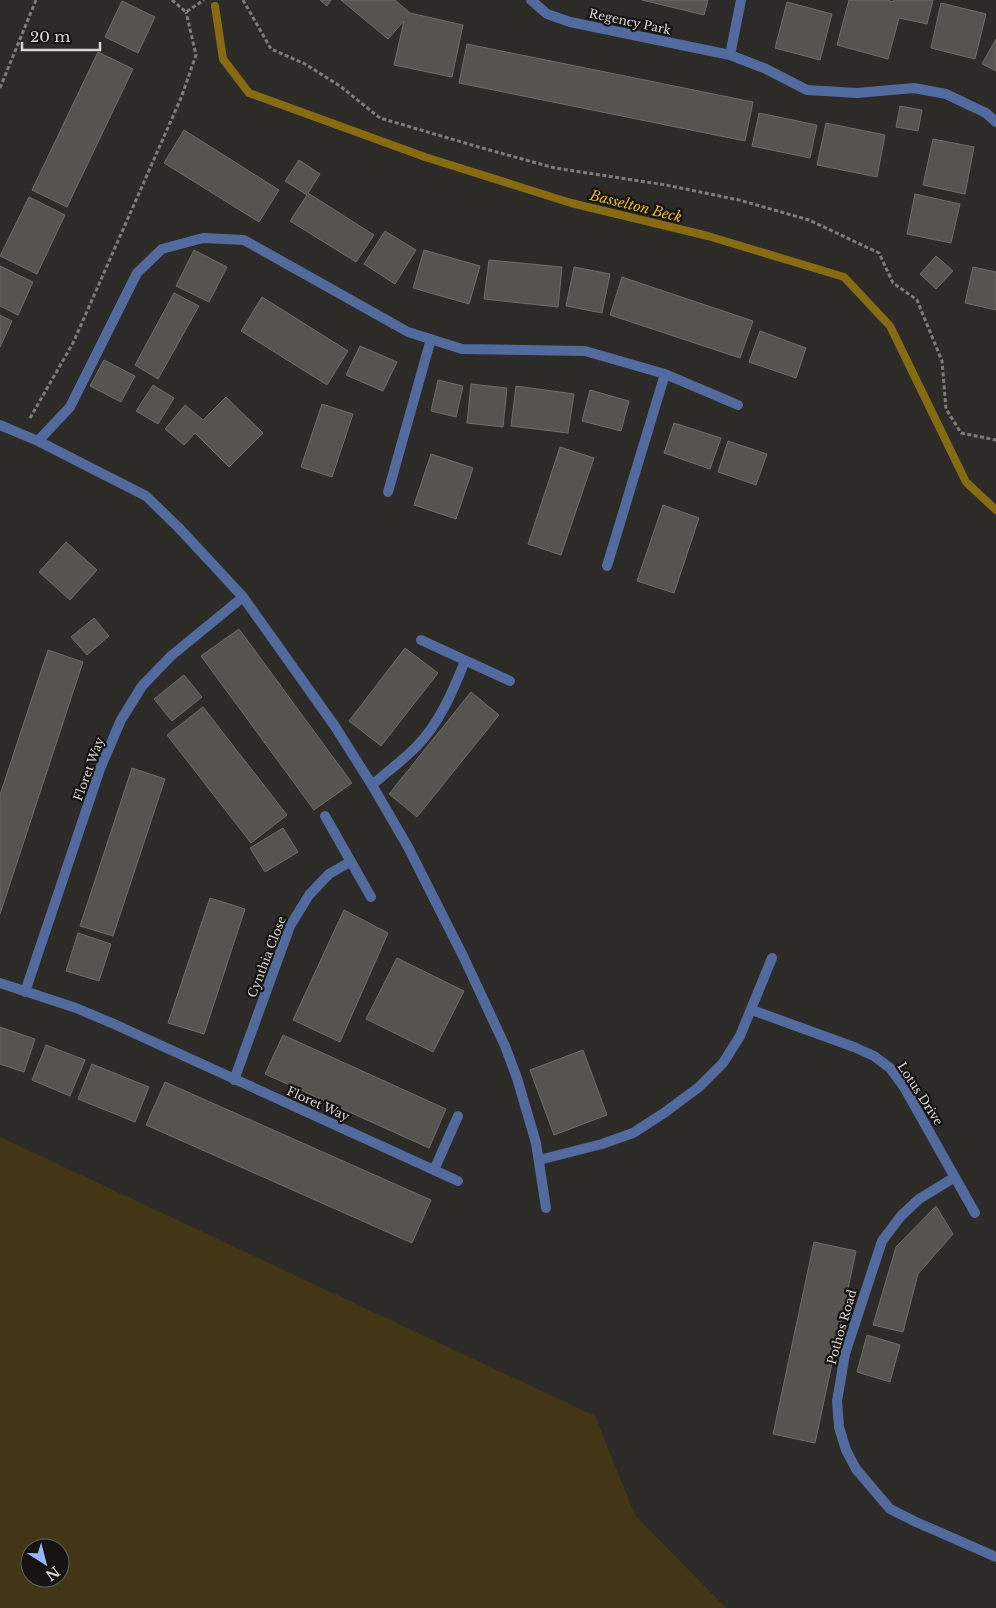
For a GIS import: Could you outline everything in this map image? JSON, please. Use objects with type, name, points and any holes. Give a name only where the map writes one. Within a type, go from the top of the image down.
[{"type":"street","name":"Regency Park","points":[[531,0],[548,14],[570,22],[730,55],[766,69],[807,90],[857,93],[914,88],[946,94],[986,113],[996,122]]},
{"type":"street","points":[[730,55],[741,0]]},
{"type":"street","points":[[38,441],[70,407],[137,273],[162,249],[203,238],[244,240],[408,332],[462,349],[585,351],[665,374],[738,405]]},
{"type":"street","points":[[388,492],[431,339]]},
{"type":"street","points":[[607,566],[665,374]]},
{"type":"street","points":[[0,425],[38,441],[146,496],[179,528],[243,597],[334,725],[372,785],[437,902],[505,1046],[528,1111],[539,1160],[546,1208]]},
{"type":"street","name":"Floret Way","points":[[25,992],[100,769],[121,720],[142,686],[165,662],[243,597]]},
{"type":"street","points":[[421,640],[510,681]]},
{"type":"street","points":[[372,785],[416,746],[432,726],[446,704],[465,661]]},
{"type":"street","points":[[325,816],[371,897]]},
{"type":"street","name":"Cynthia Close","points":[[234,1080],[290,926],[309,895],[329,874],[350,862]]},
{"type":"street","points":[[539,1160],[602,1144],[633,1133],[699,1087],[723,1063],[740,1036],[772,958]]},
{"type":"street","name":"Floret Way","points":[[0,983],[76,1008],[458,1181]]},
{"type":"street","name":"Lotus Drive","points":[[752,1010],[854,1047],[874,1056],[890,1068],[904,1088],[975,1213]]},
{"type":"street","points":[[434,1170],[458,1116]]},
{"type":"street","name":"Pothos Road","points":[[955,1177],[919,1199],[901,1216],[882,1241],[845,1354],[838,1401],[839,1427],[846,1450],[856,1469],[890,1509],[996,1557]]},
{"type":"path","points":[[0,88],[36,0]]},
{"type":"path","points":[[21,434],[73,343],[181,98],[196,55],[186,12],[172,0]]},
{"type":"path","points":[[186,12],[204,0]]},
{"type":"path","points":[[243,0],[271,49],[305,64],[326,77],[380,118],[555,168],[666,185],[739,200],[809,220],[879,253],[893,283],[917,300],[942,361],[946,409],[961,433],[996,440]]},
{"type":"shaded area","points":[[0,1137],[595,1416],[635,1515],[726,1608],[0,1608]]},
{"type":"building","points":[[320,0],[331,0],[327,6]]},
{"type":"building","points":[[341,0],[395,0],[410,13],[463,25],[452,77],[394,65],[404,21],[388,39]]},
{"type":"building","points":[[642,0],[708,0],[704,15]]},
{"type":"building","points":[[849,0],[887,0],[893,2],[894,0],[933,0],[927,24],[899,18],[888,59],[837,45]]},
{"type":"building","points":[[122,1],[155,17],[138,53],[105,37]]},
{"type":"building","points":[[787,2],[832,14],[820,60],[775,48]]},
{"type":"building","points":[[941,3],[986,14],[975,59],[931,48]]},
{"type":"building","points":[[996,39],[996,71],[982,64]]},
{"type":"building","points":[[467,44],[753,102],[745,141],[459,83]]},
{"type":"building","points":[[98,52],[133,69],[67,207],[32,190]]},
{"type":"building","points":[[900,106],[922,110],[918,131],[896,127]]},
{"type":"building","points":[[759,113],[817,125],[810,158],[752,146]]},
{"type":"building","points":[[826,123],[885,135],[877,177],[817,165]]},
{"type":"building","points":[[184,130],[279,190],[259,222],[164,163]]},
{"type":"building","points":[[933,139],[974,147],[965,194],[923,185]]},
{"type":"building","points":[[299,160],[320,174],[308,193],[374,235],[356,262],[290,221],[307,195],[285,181]]},
{"type":"building","points":[[915,194],[960,204],[951,243],[907,234]]},
{"type":"building","points":[[29,197],[65,215],[37,274],[0,256]]},
{"type":"building","points":[[385,231],[416,250],[395,284],[364,264]]},
{"type":"building","points":[[194,250],[227,267],[209,302],[176,286]]},
{"type":"building","points":[[424,250],[480,266],[469,304],[413,288]]},
{"type":"building","points":[[936,256],[953,271],[936,289],[920,274]]},
{"type":"building","points":[[489,260],[562,267],[558,307],[484,299]]},
{"type":"building","points":[[0,266],[33,282],[18,315],[0,306]]},
{"type":"building","points":[[574,267],[610,274],[602,313],[566,306]]},
{"type":"building","points":[[973,267],[996,272],[996,310],[965,303]]},
{"type":"building","points":[[622,277],[753,321],[740,358],[610,315]]},
{"type":"building","points":[[174,293],[199,306],[158,379],[135,365]]},
{"type":"building","points":[[262,297],[348,351],[327,385],[241,331]]},
{"type":"building","points":[[0,315],[12,321],[0,347]]},
{"type":"building","points":[[760,331],[806,348],[796,378],[749,362]]},
{"type":"building","points":[[360,346],[397,362],[383,391],[346,375]]},
{"type":"building","points":[[104,360],[135,376],[121,402],[90,386]]},
{"type":"building","points":[[438,380],[463,386],[456,417],[431,411]]},
{"type":"building","points":[[471,384],[507,388],[503,427],[467,423]]},
{"type":"building","points":[[153,385],[174,398],[158,424],[136,411]]},
{"type":"building","points":[[516,386],[574,394],[568,433],[511,426]]},
{"type":"building","points":[[590,390],[629,401],[621,431],[582,421]]},
{"type":"building","points":[[226,397],[263,433],[229,467],[195,433],[184,445],[165,429],[185,405],[203,420]]},
{"type":"building","points":[[322,404],[353,414],[332,477],[301,467]]},
{"type":"building","points":[[674,423],[721,438],[710,469],[664,453]]},
{"type":"building","points":[[728,441],[767,454],[756,485],[718,472]]},
{"type":"building","points":[[560,447],[594,458],[561,555],[528,544]]},
{"type":"building","points":[[431,454],[473,468],[456,519],[414,505]]},
{"type":"building","points":[[663,505],[699,518],[674,593],[637,581]]},
{"type":"building","points":[[66,542],[97,570],[70,600],[39,572]]},
{"type":"building","points":[[94,618],[109,636],[87,655],[71,637]]},
{"type":"building","points":[[239,629],[352,783],[314,810],[201,656]]},
{"type":"building","points":[[405,648],[438,673],[381,746],[349,721]]},
{"type":"building","points":[[48,650],[83,662],[0,914],[0,795]]},
{"type":"building","points":[[184,675],[202,697],[172,721],[154,699]]},
{"type":"building","points":[[471,692],[499,715],[417,817],[389,794]]},
{"type":"building","points":[[203,707],[287,815],[251,843],[167,735]]},
{"type":"building","points":[[132,768],[165,779],[113,936],[80,926]]},
{"type":"building","points":[[283,828],[298,852],[265,872],[250,848]]},
{"type":"building","points":[[210,898],[245,909],[204,1034],[168,1023]]},
{"type":"building","points":[[344,910],[388,933],[340,1042],[293,1020]]},
{"type":"building","points":[[78,933],[111,944],[99,981],[66,971]]},
{"type":"building","points":[[397,958],[464,991],[433,1052],[366,1019]]},
{"type":"building","points":[[0,1027],[35,1039],[24,1072],[0,1064]]},
{"type":"building","points":[[283,1035],[446,1109],[429,1148],[265,1074]]},
{"type":"building","points":[[46,1045],[85,1060],[70,1096],[32,1080]]},
{"type":"building","points":[[583,1050],[607,1115],[554,1135],[530,1070]]},
{"type":"building","points":[[92,1064],[149,1087],[135,1122],[78,1099]]},
{"type":"building","points":[[165,1082],[431,1200],[412,1243],[146,1125]]},
{"type":"building","points":[[936,1206],[953,1234],[918,1274],[903,1332],[873,1325],[896,1247]]},
{"type":"building","points":[[814,1242],[856,1251],[815,1443],[773,1434]]},
{"type":"building","points":[[867,1335],[900,1345],[890,1382],[857,1372]]},
{"type":"waterway","name":"Basselton Beck","points":[[215,6],[223,59],[249,93],[425,157],[571,203],[708,236],[844,277],[890,326],[966,482],[996,510]]}]
